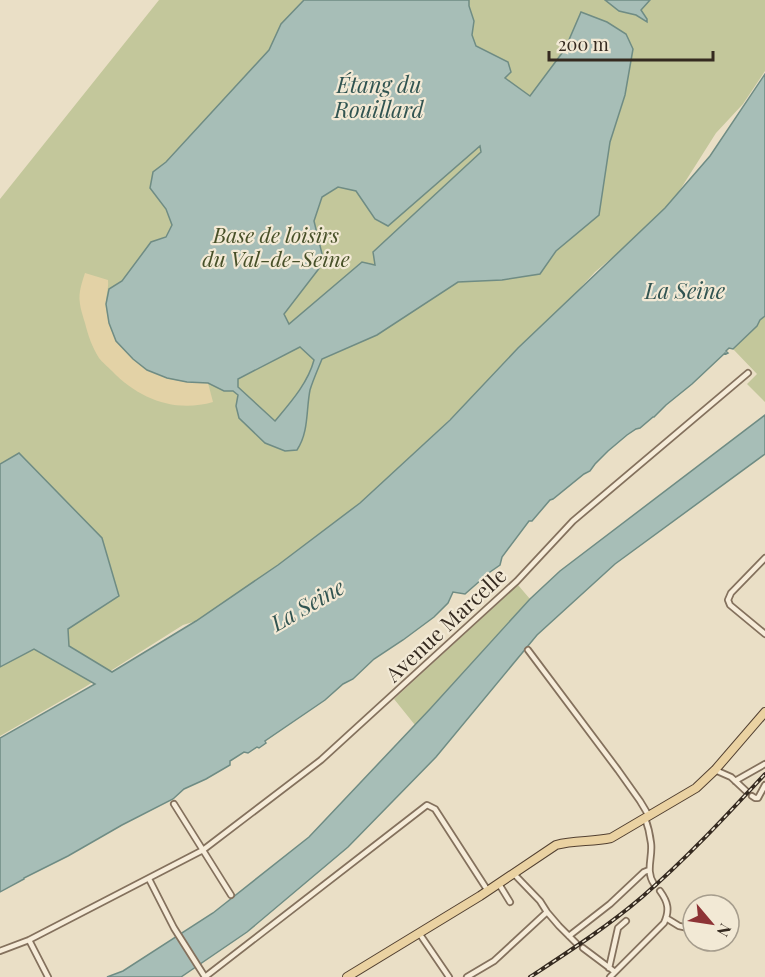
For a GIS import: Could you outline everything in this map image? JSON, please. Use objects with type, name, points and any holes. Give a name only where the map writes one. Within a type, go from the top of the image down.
[{"type":"main road","points":[[347,977],[488,891],[556,845],[569,841],[597,841],[611,838],[696,788],[716,770],[764,716]]},
{"type":"street","name":"Avenue Marcelle","points":[[0,951],[29,940],[203,850],[321,760],[517,581],[573,521],[748,373]]},
{"type":"street","points":[[765,558],[731,593],[728,600],[730,605],[765,634]]},
{"type":"street","points":[[528,650],[640,801],[647,817],[652,845],[649,870],[654,884]]},
{"type":"street","points":[[735,781],[765,764]]},
{"type":"street","points":[[716,770],[731,777],[746,791]]},
{"type":"street","points":[[752,796],[758,798],[765,785]]},
{"type":"street","points":[[174,804],[231,895]]},
{"type":"street","points":[[149,879],[174,928],[205,977],[427,805],[435,808],[488,891]]},
{"type":"street","points":[[569,936],[649,870]]},
{"type":"street","points":[[514,874],[576,943]]},
{"type":"street","points":[[499,884],[510,902]]},
{"type":"street","points":[[610,977],[659,928],[666,918],[668,905],[660,891]]},
{"type":"street","points":[[467,977],[494,961],[547,912]]},
{"type":"street","points":[[666,918],[681,926]]},
{"type":"street","points":[[609,968],[618,928],[626,921]]},
{"type":"street","points":[[419,933],[449,977]]},
{"type":"street","points":[[29,940],[48,977]]},
{"type":"street","points":[[583,948],[615,972]]},
{"type":"green space","name":"Base de loisirs du Val-de-Seine","points":[[159,0],[765,0],[765,71],[743,104],[716,133],[666,212],[595,272],[530,342],[333,529],[196,621],[183,625],[85,687],[0,736],[0,199]]},
{"type":"green space","points":[[765,316],[765,402],[747,384],[757,374],[733,349]]},
{"type":"green space","points":[[518,585],[530,599],[415,725],[394,699]]},
{"type":"sand","points":[[85,273],[108,280],[106,304],[108,318],[119,344],[125,351],[166,378],[208,383],[213,402],[185,406],[158,401],[134,389],[103,363],[92,345],[81,307],[80,291]]},
{"type":"water","name":"Étang du Rouillard","points":[[304,0],[469,0],[474,21],[472,35],[476,46],[508,62],[511,72],[505,78],[530,96],[565,49],[581,12],[607,22],[626,34],[633,49],[625,95],[610,142],[599,215],[556,251],[540,274],[502,280],[458,282],[377,335],[322,359],[310,390],[304,436],[297,450],[285,451],[265,443],[239,418],[236,406],[238,395],[233,391],[224,391],[208,383],[167,378],[147,370],[133,359],[116,341],[109,323],[106,304],[109,289],[122,281],[151,242],[166,237],[172,225],[166,209],[150,188],[153,172],[166,162],[269,50],[281,24]],"holes":[[[480,146],[481,152],[373,252],[375,265],[362,262],[289,324],[284,314],[324,262],[314,221],[322,197],[338,187],[356,191],[375,219],[388,226]],[[300,347],[314,360],[298,392],[275,421],[238,387],[238,379]]]},
{"type":"water","points":[[605,0],[650,0],[641,10],[647,22],[636,15],[619,11]]},
{"type":"water","name":"La Seine","points":[[765,74],[765,316],[757,326],[733,349],[729,348],[726,351],[728,353],[725,353],[654,417],[608,451],[590,471],[550,500],[532,521],[529,521],[502,557],[500,565],[465,594],[453,592],[448,603],[434,617],[374,659],[353,679],[343,684],[325,700],[265,741],[266,743],[259,748],[248,753],[244,752],[230,761],[230,765],[184,789],[173,799],[0,892],[0,738],[95,684],[34,649],[0,667],[0,464],[19,453],[102,538],[119,596],[68,629],[69,646],[112,672],[196,621],[278,565],[360,503],[450,420],[518,348],[665,208],[710,156]]},
{"type":"water","points":[[765,415],[765,454],[615,564],[537,635],[436,757],[348,847],[247,932],[181,977],[107,977],[123,971],[213,913],[309,837],[530,599],[560,571]]},
{"type":"railway","points":[[530,977],[573,949],[642,897],[690,853],[765,774]]}]
